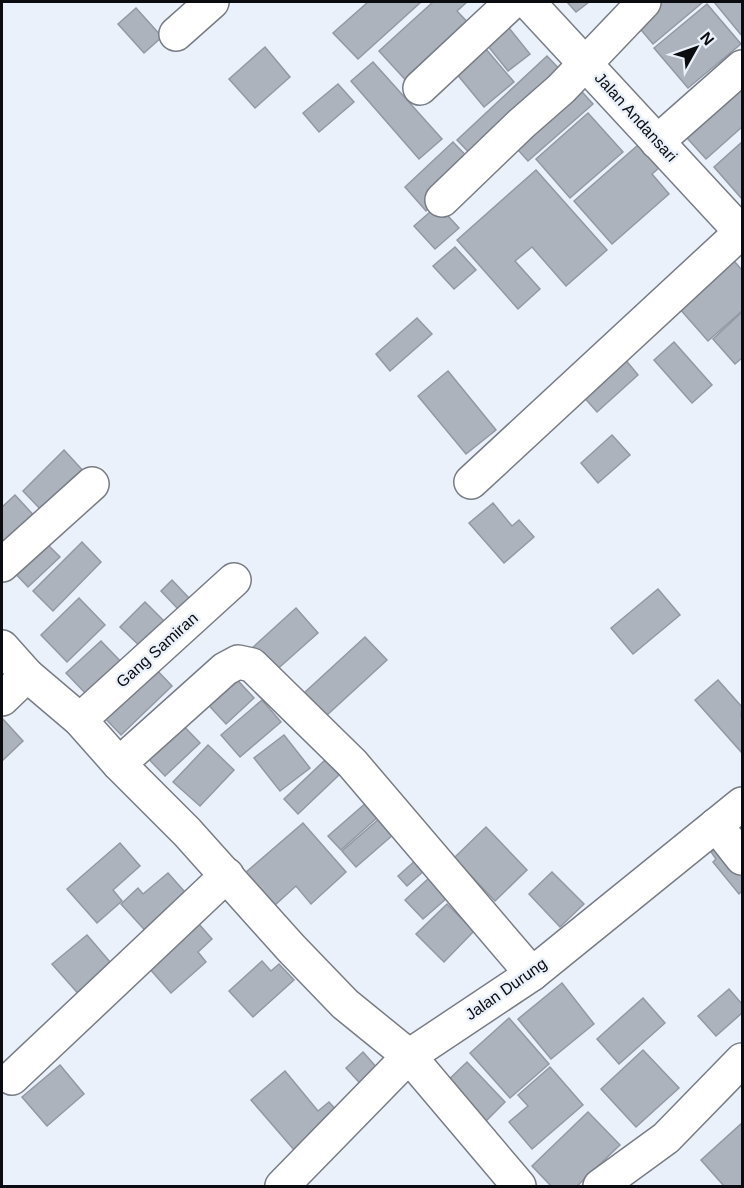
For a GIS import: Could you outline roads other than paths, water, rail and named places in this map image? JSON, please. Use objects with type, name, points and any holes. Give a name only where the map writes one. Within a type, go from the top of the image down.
[{"type":"street","points":[[176,34],[212,2]]},
{"type":"street","points":[[420,88],[527,2]]},
{"type":"street","name":"Jalan Andansari","points":[[527,2],[586,62],[742,233]]},
{"type":"street","points":[[442,200],[561,89],[644,2]]},
{"type":"street","points":[[657,141],[742,67]]},
{"type":"street","points":[[471,482],[742,233]]},
{"type":"street","points":[[2,565],[92,484]]},
{"type":"street","name":"Gang Samiran","points":[[80,720],[234,580]]},
{"type":"street","points":[[2,647],[27,675],[80,720],[119,764],[187,832],[291,948],[345,1004],[409,1056],[519,1186]]},
{"type":"street","points":[[119,764],[225,669],[238,662],[252,665],[352,763],[532,974]]},
{"type":"street","points":[[2,699],[27,675]]},
{"type":"street","name":"Jalan Durung","points":[[282,1186],[409,1056],[532,974],[742,804]]},
{"type":"street","points":[[716,825],[742,858]]},
{"type":"street","points":[[12,1078],[227,875]]},
{"type":"street","points":[[600,1186],[666,1138],[742,1060]]}]
